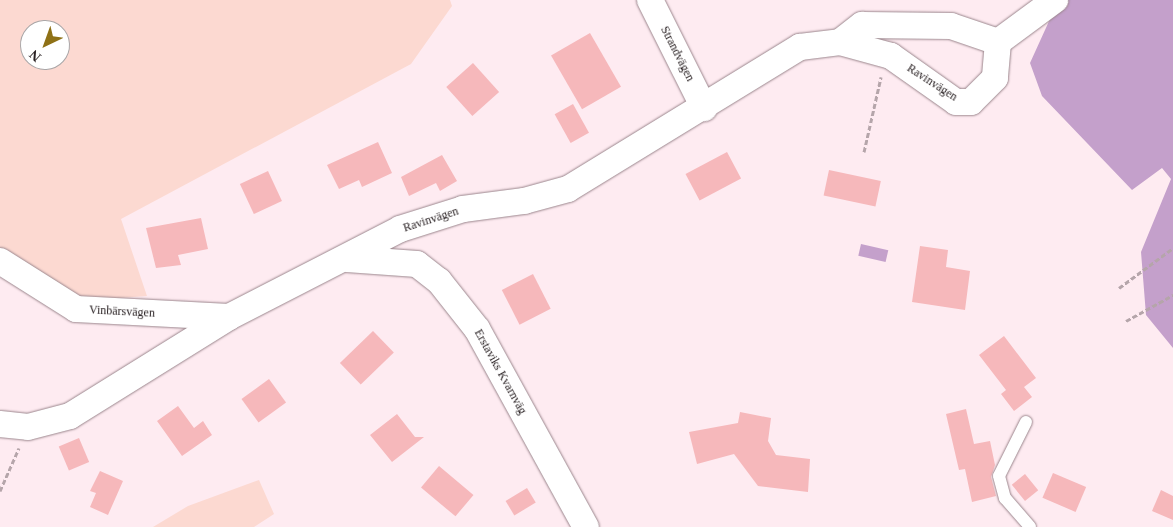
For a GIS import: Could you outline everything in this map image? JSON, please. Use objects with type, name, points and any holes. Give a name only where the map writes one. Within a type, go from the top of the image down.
[{"type":"street","name":"Strandvägen","points":[[650,0],[704,108]]},
{"type":"street","points":[[840,42],[862,25],[906,25],[952,26],[998,42],[1055,0]]},
{"type":"street","name":"Ravinvägen","points":[[0,424],[28,427],[70,416],[229,317],[347,259],[400,229],[463,209],[524,202],[568,189],[704,108],[800,47],[840,42],[886,55],[956,102],[971,102],[995,78],[998,42]]},
{"type":"street","name":"Erstaviks Kvarnväg","points":[[347,259],[417,264],[439,281],[477,329],[586,527]]},
{"type":"street","name":"Vinbärsvägen","points":[[0,262],[76,309],[229,317]]},
{"type":"lane","points":[[1026,422],[999,476],[1005,498],[1030,527]]},
{"type":"path","points":[[864,152],[886,55]]},
{"type":"path","points":[[1119,288],[1173,248]]},
{"type":"path","points":[[1126,321],[1173,295]]},
{"type":"path","points":[[0,491],[28,427]]},
{"type":"shaded area","points":[[0,0],[450,0],[452,6],[411,64],[121,219],[147,296],[80,301],[0,249]]},
{"type":"shaded area","points":[[1067,0],[1173,0],[1173,348],[1146,315],[1141,252],[1171,179],[1162,168],[1132,190],[1042,96],[1030,63],[1055,8]]},
{"type":"shaded area","points":[[861,244],[888,250],[886,262],[858,256]]},
{"type":"shaded area","points":[[259,480],[274,514],[254,527],[153,527],[188,506]]},
{"type":"building","points":[[590,33],[621,87],[582,109],[551,56]]},
{"type":"building","points":[[473,63],[499,92],[472,116],[446,87]]},
{"type":"building","points":[[573,104],[589,133],[571,143],[555,114]]},
{"type":"building","points":[[378,142],[392,173],[362,187],[359,180],[339,189],[327,165]]},
{"type":"building","points":[[727,152],[741,178],[700,201],[686,174]]},
{"type":"building","points":[[442,155],[457,181],[440,191],[436,183],[409,196],[401,177]]},
{"type":"building","points":[[829,170],[881,181],[875,206],[824,195]]},
{"type":"building","points":[[268,171],[282,201],[254,214],[240,184]]},
{"type":"building","points":[[201,218],[208,249],[178,255],[181,265],[156,268],[146,228]]},
{"type":"building","points":[[920,246],[948,250],[946,267],[970,271],[965,310],[912,302]]},
{"type":"building","points":[[533,274],[551,309],[520,325],[502,290]]},
{"type":"building","points":[[373,331],[394,353],[361,385],[340,363]]},
{"type":"building","points":[[1004,336],[1036,378],[1024,387],[1032,397],[1014,411],[1001,394],[1006,390],[979,355]]},
{"type":"building","points":[[269,379],[286,402],[259,422],[241,399]]},
{"type":"building","points":[[178,406],[194,428],[203,421],[212,435],[182,456],[157,421]]},
{"type":"building","points":[[966,409],[974,444],[990,441],[995,465],[991,477],[996,496],[972,502],[965,469],[959,470],[946,414]]},
{"type":"building","points":[[740,412],[771,418],[768,441],[776,455],[810,459],[808,492],[758,486],[734,454],[697,464],[689,432],[738,423]]},
{"type":"building","points":[[397,414],[415,437],[424,437],[392,462],[370,435]]},
{"type":"building","points":[[79,438],[89,462],[69,471],[59,447]]},
{"type":"building","points":[[439,466],[473,495],[455,516],[421,487]]},
{"type":"building","points":[[100,471],[123,481],[108,515],[90,507],[96,493],[90,491]]},
{"type":"building","points":[[1053,473],[1086,487],[1076,512],[1042,498]]},
{"type":"building","points":[[1025,474],[1038,490],[1025,501],[1012,485]]},
{"type":"building","points":[[527,488],[536,503],[514,515],[506,501]]},
{"type":"building","points":[[1161,490],[1173,496],[1173,520],[1152,511]]}]
